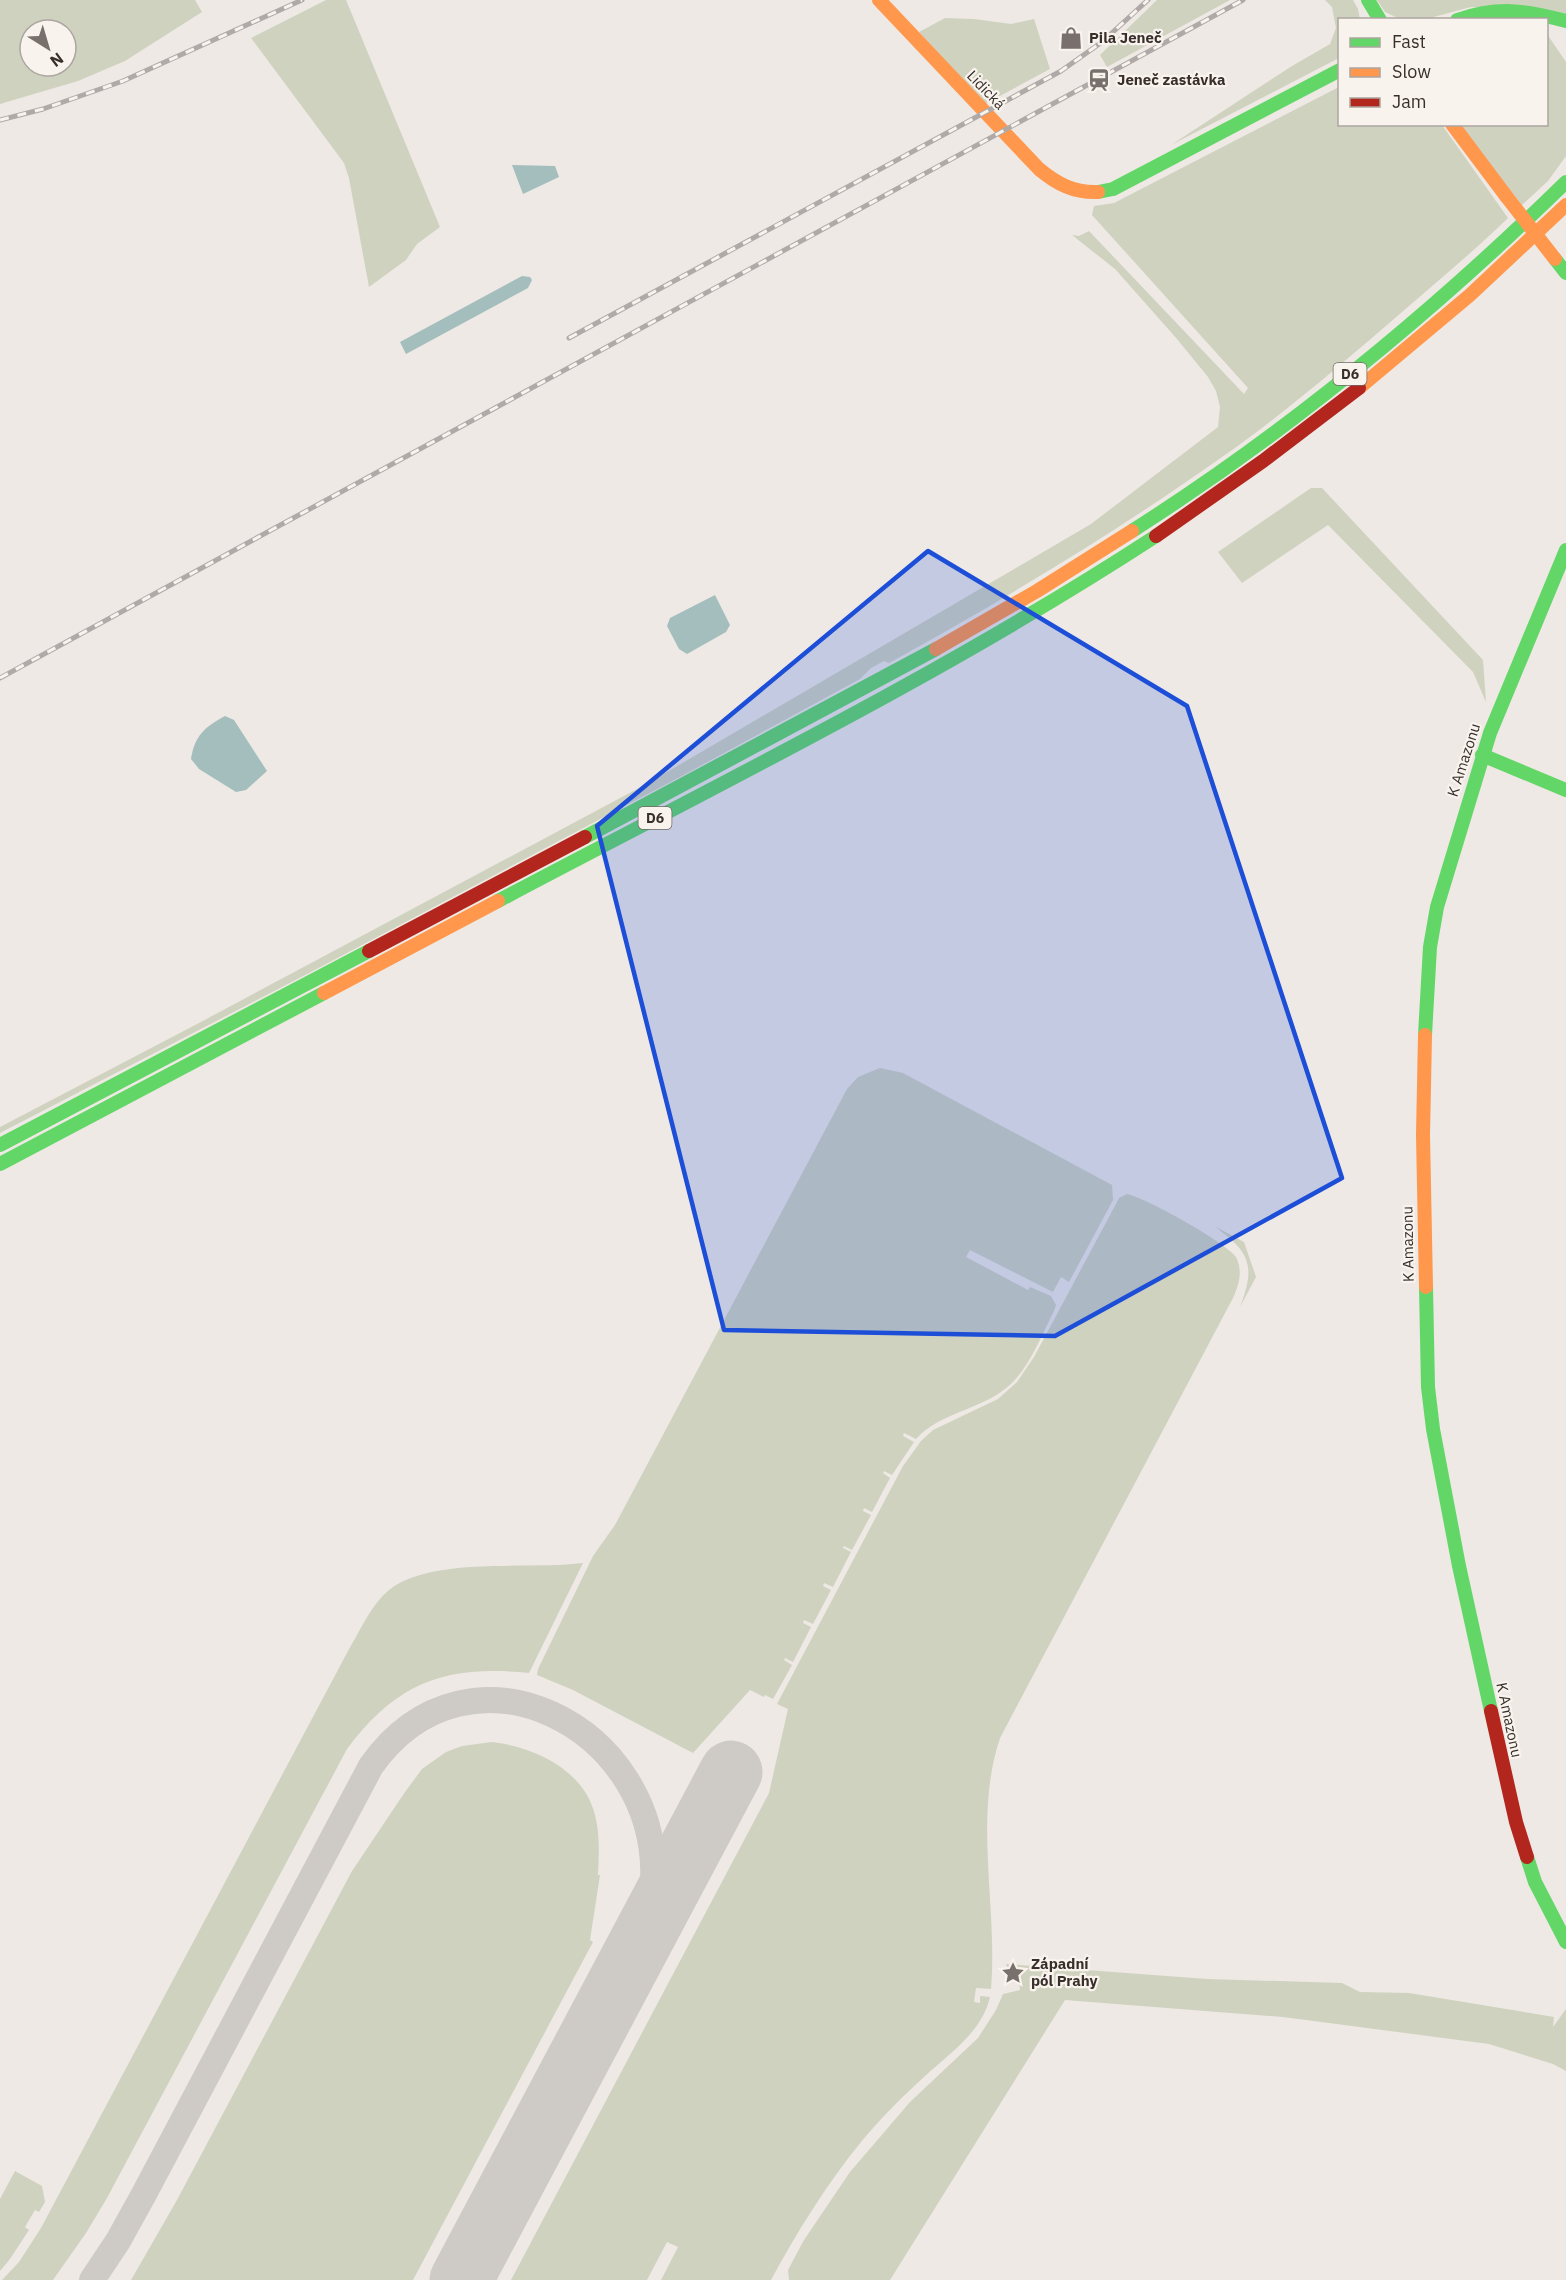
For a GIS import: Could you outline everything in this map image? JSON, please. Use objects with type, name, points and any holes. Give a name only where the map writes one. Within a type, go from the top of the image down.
[{"type":"main road","name":"Lidická","points":[[879,0],[1030,160],[1052,181],[1078,192],[1096,193],[1113,189],[1338,71]]},
{"type":"main road","points":[[1368,0],[1379,18]]},
{"type":"main road","points":[[1464,18],[1494,9],[1523,9],[1566,21]]},
{"type":"main road","points":[[1538,13],[1545,18]]},
{"type":"main road","points":[[1548,20],[1566,34]]},
{"type":"main road","points":[[1454,126],[1566,273]]},
{"type":"main road","points":[[1514,232],[1566,171]]},
{"type":"main road","name":"D6","points":[[0,1145],[819,714],[1057,579],[1166,509],[1283,426],[1384,347],[1514,232],[1566,182]]},
{"type":"main road","name":"D6","points":[[0,1164],[837,722],[964,653],[1055,599],[1155,536],[1253,468],[1352,393],[1452,310],[1563,208]]},
{"type":"main road","name":"K Amazonu","points":[[1566,550],[1482,755],[1437,907],[1430,947],[1423,1072],[1428,1387],[1433,1429],[1459,1566],[1516,1822],[1535,1882],[1566,1942]]},
{"type":"main road","points":[[1482,755],[1566,790]]},
{"type":"highlighted area","points":[[928,551],[1187,706],[1342,1178],[1055,1336],[724,1330],[597,826]]},
{"type":"green space","points":[[0,0],[195,0],[202,12],[125,61],[78,81],[0,104]]},
{"type":"green space","points":[[326,0],[346,0],[440,227],[417,244],[406,260],[369,287],[349,178],[344,163],[251,38]]},
{"type":"green space","points":[[1157,0],[1230,0],[1107,67],[1100,55]]},
{"type":"green space","points":[[1325,0],[1353,0],[1360,18],[1338,18],[1338,59],[1171,145],[1292,66],[1330,44],[1336,28],[1332,7]]},
{"type":"green space","points":[[1377,0],[1566,0],[1566,15],[1471,7],[1430,18],[1398,18],[1385,12]]},
{"type":"green space","points":[[945,18],[1011,24],[1034,19],[1050,69],[985,104],[919,32]]},
{"type":"green space","points":[[1548,35],[1566,62],[1566,156],[1548,181],[1522,205],[1460,126],[1548,126]]},
{"type":"green space","points":[[1338,88],[1338,126],[1443,126],[1508,218],[1456,266],[1269,423],[1182,485],[1100,539],[1016,590],[889,663],[884,661],[871,668],[860,679],[678,778],[0,1133],[0,1127],[650,782],[1091,524],[1218,427],[1220,407],[1216,391],[1208,377],[1115,269],[1072,235],[1079,236],[1089,231],[1244,394],[1248,388],[1092,215],[1094,206],[1114,203]]},
{"type":"green space","points":[[1311,488],[1322,488],[1483,660],[1486,702],[1473,672],[1328,525],[1242,583],[1218,552]]},
{"type":"green space","points":[[880,1068],[903,1073],[1112,1185],[1113,1200],[1069,1282],[1061,1277],[1053,1292],[970,1250],[966,1257],[1028,1290],[1030,1287],[1051,1296],[1056,1305],[1026,1366],[1001,1392],[935,1424],[916,1439],[904,1433],[903,1436],[914,1442],[892,1475],[884,1471],[883,1473],[890,1478],[872,1512],[864,1508],[863,1511],[871,1515],[852,1550],[844,1546],[843,1548],[851,1552],[833,1587],[824,1583],[823,1586],[831,1590],[813,1624],[804,1620],[803,1623],[811,1627],[793,1662],[785,1658],[784,1660],[792,1665],[773,1699],[750,1690],[693,1753],[573,1690],[537,1675],[538,1669],[593,1556],[615,1525],[847,1089],[858,1077]]},
{"type":"green space","points":[[1127,1194],[1184,1221],[1229,1250],[1238,1262],[1239,1278],[1233,1298],[1000,1738],[992,1769],[988,1800],[988,1863],[992,1926],[991,1989],[976,1988],[974,2002],[980,2003],[980,1996],[990,1997],[980,2021],[964,2041],[900,2100],[861,2142],[813,2209],[771,2280],[661,2280],[678,2247],[667,2242],[647,2280],[511,2280],[769,1793],[788,1709],[777,1704],[903,1466],[921,1441],[933,1430],[998,1399],[1017,1382],[1034,1357],[1119,1198]]},
{"type":"green space","points":[[1214,1226],[1244,1242],[1256,1277],[1240,1307],[1248,1280],[1246,1260],[1236,1244]]},
{"type":"green space","points":[[583,1563],[529,1673],[473,1672],[426,1682],[385,1707],[347,1749],[107,2198],[86,2233],[53,2280],[2,2280],[19,2262],[41,2228],[348,1651],[377,1603],[389,1590],[407,1579],[429,1572],[482,1566]]},
{"type":"green space","points":[[492,1742],[525,1749],[556,1763],[580,1785],[589,1799],[598,1830],[598,1875],[600,1875],[590,1940],[593,1942],[413,2280],[131,2280],[177,2200],[352,1871],[405,1792],[422,1769],[446,1752],[462,1746]]},
{"type":"green space","points":[[1006,1964],[1207,1979],[1342,1983],[1360,1992],[1409,1993],[1554,2017],[1553,2027],[1566,2009],[1566,2071],[1553,2064],[1489,2044],[1283,2017],[1065,2000],[890,2280],[789,2280],[788,2270],[804,2240],[850,2172],[910,2102],[978,2038],[996,2010],[1003,1994],[1020,1990],[1018,1972],[1008,1969]]},
{"type":"green space","points":[[15,2171],[42,2186],[45,2202],[39,2212],[35,2210],[25,2227],[29,2230],[0,2271],[0,2199]]},
{"type":"water","points":[[512,165],[555,166],[559,177],[523,194]]},
{"type":"water","points":[[522,276],[530,277],[532,280],[528,288],[406,354],[400,342]]},
{"type":"water","points":[[715,595],[730,625],[726,632],[687,654],[679,649],[667,626],[670,618]]},
{"type":"water","points":[[225,716],[234,720],[267,771],[246,790],[236,792],[199,769],[191,759],[198,738],[212,724]]},
{"type":"taxiway","points":[[92,2280],[118,2241],[144,2194],[371,1766],[412,1725],[458,1704],[505,1701],[552,1714],[593,1741],[626,1779],[647,1827],[653,1882],[651,1902],[631,1958],[593,2028]]},
{"type":"runway","points":[[461,2280],[731,1772]]},
{"type":"railway","points":[[0,120],[43,109],[123,81],[302,0]]},
{"type":"railway","points":[[569,338],[1061,71],[1102,42],[1148,0]]},
{"type":"railway","points":[[0,678],[1243,0]]},
{"type":"traffic: fast","points":[[1368,0],[1379,18]]},
{"type":"traffic: fast","points":[[1464,18],[1499,11],[1512,11],[1566,21]]},
{"type":"traffic: fast","points":[[1098,192],[1113,189],[1338,71]]},
{"type":"traffic: fast","points":[[1132,531],[1247,453],[1358,368],[1464,277],[1566,182]]},
{"type":"traffic: fast","points":[[1555,259],[1566,273]]},
{"type":"traffic: fast","points":[[498,901],[914,681],[996,634],[1156,536]]},
{"type":"traffic: fast","points":[[1425,1035],[1430,947],[1437,907],[1490,733],[1566,550]]},
{"type":"traffic: fast","points":[[585,837],[936,649]]},
{"type":"traffic: fast","points":[[1482,755],[1566,790]]},
{"type":"traffic: fast","points":[[0,1145],[369,951]]},
{"type":"traffic: fast","points":[[0,1164],[324,993]]},
{"type":"traffic: fast","points":[[1426,1287],[1428,1387],[1433,1429],[1459,1566],[1491,1711]]},
{"type":"traffic: fast","points":[[1527,1857],[1535,1882],[1566,1942]]},
{"type":"traffic: slow","points":[[879,0],[1039,169],[1066,186],[1081,191],[1098,192]]},
{"type":"traffic: slow","points":[[1454,126],[1506,196]]},
{"type":"traffic: slow","points":[[1506,196],[1555,259]]},
{"type":"traffic: slow","points":[[1359,388],[1470,295],[1566,205]]},
{"type":"traffic: slow","points":[[936,649],[1037,591],[1132,531]]},
{"type":"traffic: slow","points":[[324,993],[498,901]]},
{"type":"traffic: slow","points":[[1425,1035],[1423,1135],[1426,1287]]},
{"type":"traffic: jam","points":[[1156,536],[1263,461],[1359,388]]},
{"type":"traffic: jam","points":[[369,951],[585,837]]},
{"type":"traffic: jam","points":[[1491,1711],[1516,1822],[1527,1857]]},
{"type":"place","name":"Pila Jeneč","points":[[1071,38]]},
{"type":"place","name":"Jeneč zastávka","points":[[1099,80]]},
{"type":"place","name":"Západní pól Prahy","points":[[1013,1973]]}]
